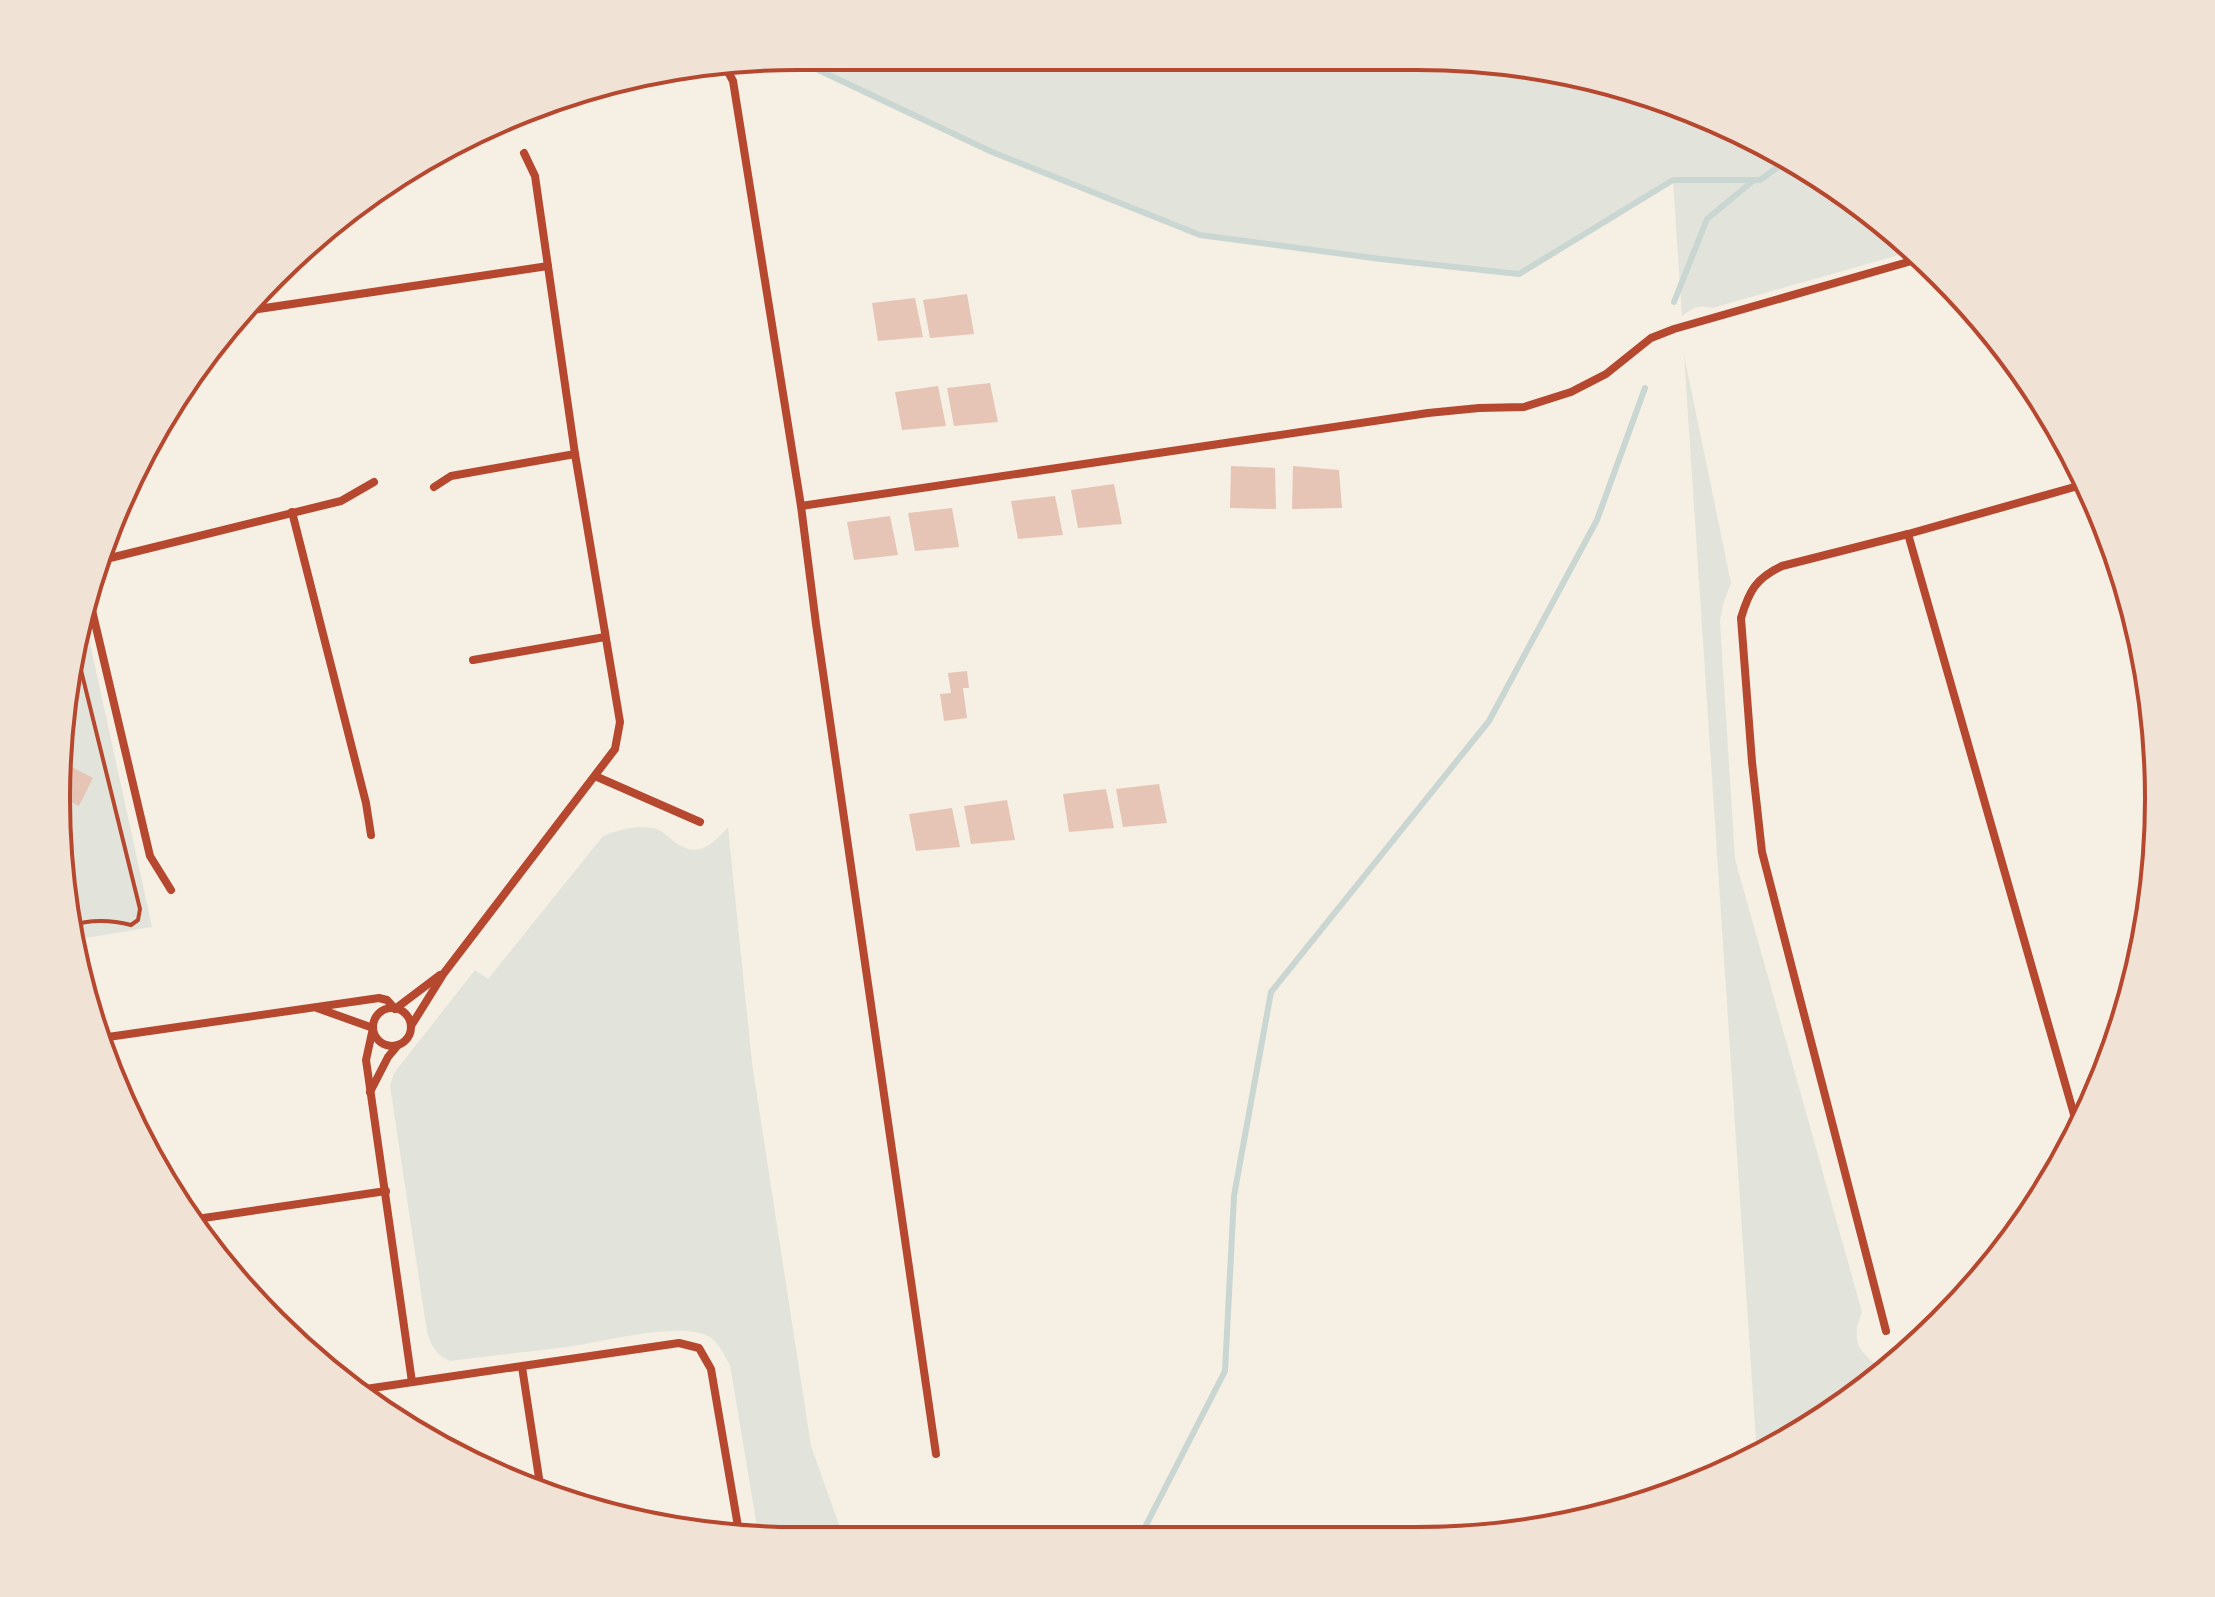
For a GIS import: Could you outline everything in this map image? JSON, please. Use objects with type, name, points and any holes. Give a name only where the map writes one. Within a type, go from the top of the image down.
[{"type":"street","points":[[729,74],[733,81],[801,506],[936,1454]]},
{"type":"street","points":[[411,1026],[444,973],[615,749],[620,722],[575,454],[535,176],[524,153]]},
{"type":"street","points":[[801,506],[1428,413],[1524,407],[1571,392],[1606,374],[1651,338],[1674,329],[1909,262]]},
{"type":"street","points":[[259,309],[548,266]]},
{"type":"street","points":[[434,487],[451,476],[575,454]]},
{"type":"street","points":[[111,558],[341,501],[374,482]]},
{"type":"street","points":[[1886,1331],[1762,852],[1741,618],[1747,595],[1766,574],[1782,566],[2075,487]]},
{"type":"street","points":[[292,512],[366,803],[371,835]]},
{"type":"street","points":[[1908,534],[2074,1113]]},
{"type":"street","points":[[93,616],[150,856],[171,890]]},
{"type":"street","points":[[473,660],[605,637]]},
{"type":"street","points":[[595,776],[700,822]]},
{"type":"street","points":[[395,1009],[444,973]]},
{"type":"street","points":[[110,1037],[379,998],[387,1000],[395,1009]]},
{"type":"street","points":[[317,1008],[373,1028]]},
{"type":"street","points":[[370,1093],[388,1057],[410,1034],[409,1018],[395,1009],[389,1008],[379,1013],[374,1020],[366,1060],[370,1093],[386,1191],[412,1382]]},
{"type":"street","points":[[373,1028],[375,1037],[381,1043],[398,1045]]},
{"type":"street","points":[[204,1218],[386,1191]]},
{"type":"street","points":[[372,1388],[679,1343],[699,1348],[711,1369],[738,1524]]},
{"type":"street","points":[[522,1367],[539,1479]]},
{"type":"path","points":[[81,672],[140,909],[138,920],[131,925],[114,920],[81,923]]},
{"type":"shaded area","points":[[819,70],[1416,70],[1512,76],[1559,84],[1651,109],[1739,145],[1821,193],[1901,254],[1712,308],[1703,306],[1682,316],[1673,181],[1519,274],[1200,235],[992,152]]},
{"type":"shaded area","points":[[1684,355],[1731,583],[1720,621],[1735,859],[1862,1312],[1857,1340],[1862,1351],[1874,1363],[1877,1362],[1821,1404],[1756,1443]]},
{"type":"shaded area","points":[[89,637],[152,927],[84,938],[76,894],[70,798],[76,703]]},
{"type":"shaded area","points":[[640,827],[664,833],[687,849],[701,849],[728,827],[752,1063],[811,1446],[840,1527],[757,1525],[730,1365],[719,1346],[708,1336],[690,1331],[656,1332],[567,1347],[450,1361],[435,1350],[427,1332],[390,1086],[394,1073],[475,970],[488,979],[603,836]]},
{"type":"building","points":[[967,294],[974,334],[930,338],[923,300]]},
{"type":"building","points":[[915,298],[923,337],[878,341],[872,303]]},
{"type":"building","points":[[990,383],[998,422],[954,426],[947,388]]},
{"type":"building","points":[[938,386],[946,426],[902,430],[895,392]]},
{"type":"building","points":[[1231,466],[1275,468],[1276,509],[1230,508]]},
{"type":"building","points":[[1293,466],[1339,470],[1342,508],[1292,509]]},
{"type":"building","points":[[1114,484],[1122,524],[1078,528],[1071,490]]},
{"type":"building","points":[[1055,496],[1063,535],[1018,539],[1011,501]]},
{"type":"building","points":[[952,508],[959,547],[915,551],[908,513]]},
{"type":"building","points":[[890,516],[898,555],[854,560],[847,522]]},
{"type":"building","points":[[967,671],[969,688],[963,688],[967,718],[944,721],[940,694],[951,693],[948,673]]},
{"type":"building","points":[[71,767],[93,778],[79,806],[70,801]]},
{"type":"building","points":[[1159,784],[1167,823],[1123,827],[1116,789]]},
{"type":"building","points":[[1106,789],[1114,828],[1069,832],[1063,794]]},
{"type":"building","points":[[1007,800],[1015,840],[971,844],[964,806]]},
{"type":"building","points":[[952,808],[960,847],[916,851],[909,814]]},
{"type":"waterway","points":[[819,70],[992,152],[1200,235],[1381,259],[1519,274],[1673,180],[1754,180]]},
{"type":"waterway","points":[[1674,302],[1707,219],[1754,180],[1760,180],[1778,167]]},
{"type":"waterway","points":[[1145,1527],[1225,1371],[1234,1196],[1271,992],[1489,721],[1597,520],[1645,388]]}]
